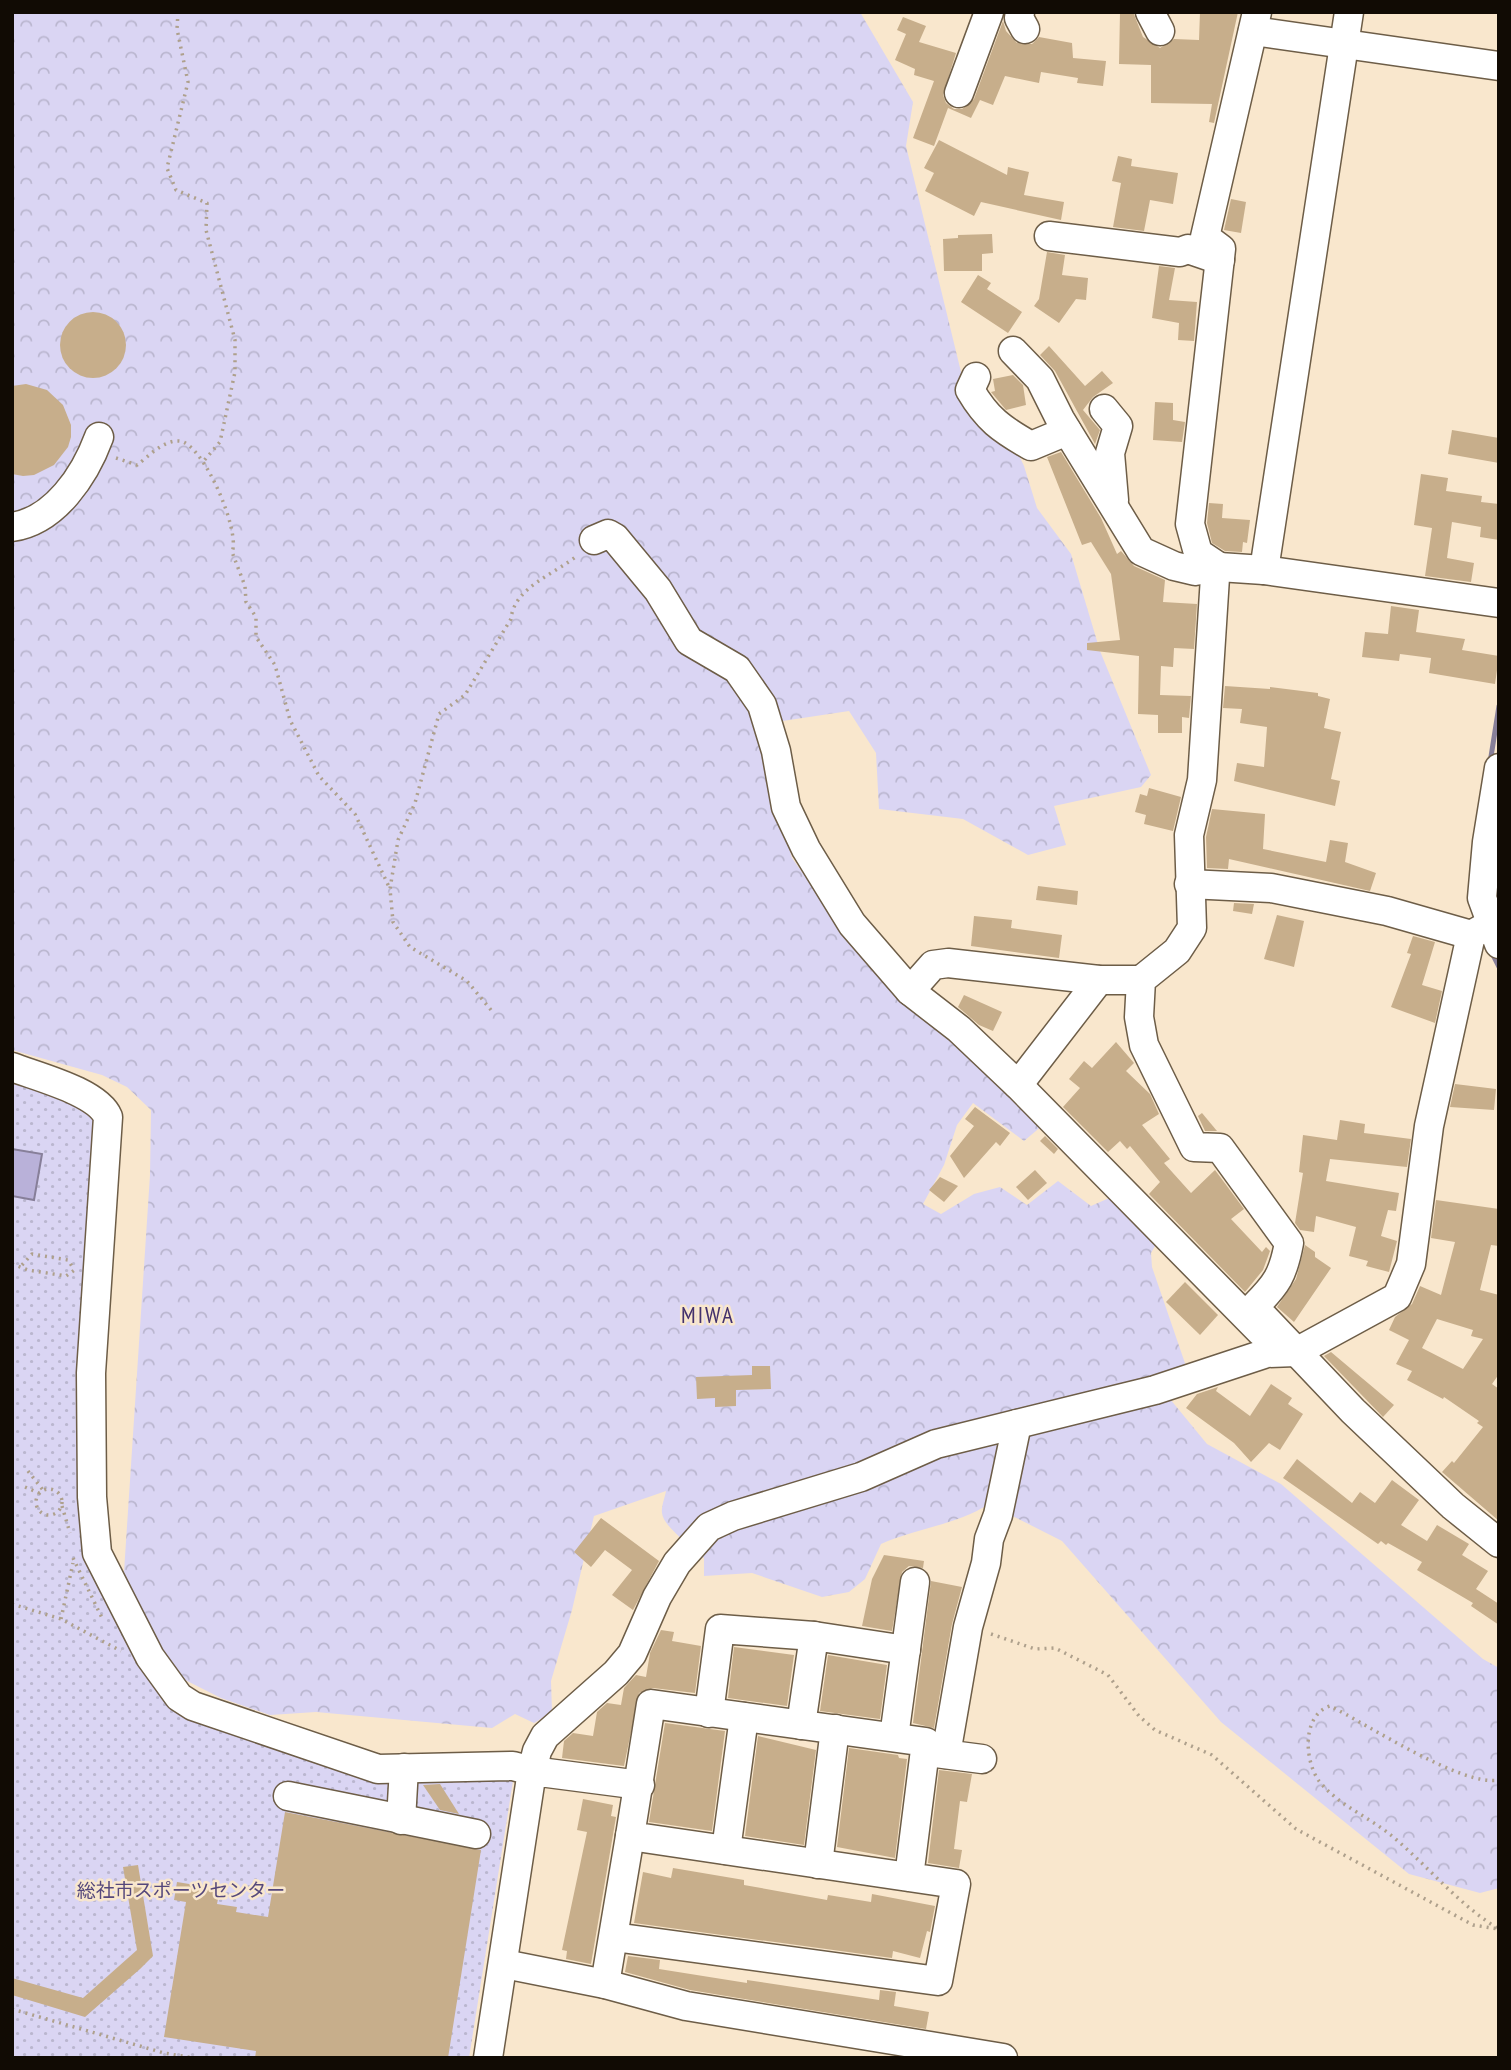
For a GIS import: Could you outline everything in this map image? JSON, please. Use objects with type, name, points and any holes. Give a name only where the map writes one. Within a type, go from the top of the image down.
[{"type":"street","points":[[1264,570],[1349,12]]},
{"type":"street","points":[[959,93],[979,14]]},
{"type":"street","points":[[1219,567],[1198,553],[1190,524],[1221,249],[1205,237],[1255,22],[1345,44],[1499,66]]},
{"type":"street","points":[[1049,236],[1180,253],[1188,249],[1220,260]]},
{"type":"street","points":[[1013,351],[1040,379],[1067,431],[1140,551],[1147,557],[1195,571],[1219,567],[1264,570],[1499,603]]},
{"type":"street","points":[[976,377],[970,390],[984,414],[1004,431],[1031,446],[1067,431]]},
{"type":"street","points":[[1104,409],[1118,426],[1110,453],[1115,506]]},
{"type":"street","points":[[12,527],[25,526],[46,514],[67,493],[97,443]]},
{"type":"street","points":[[594,540],[608,534],[615,538],[658,590],[689,641],[737,669],[762,705],[776,751],[786,807],[806,849],[852,924],[910,991],[959,1029],[1018,1085],[1273,1343],[1296,1352]]},
{"type":"street","points":[[885,962],[910,969],[948,963],[1099,980],[1141,980],[1188,938],[1192,928],[1189,835],[1202,780],[1215,577],[1219,567]]},
{"type":"street","points":[[488,2058],[537,1751],[545,1736],[616,1673],[632,1654],[657,1597],[677,1563],[709,1527],[733,1516],[861,1477],[936,1444],[1155,1390],[1267,1353],[1296,1352],[1386,1303],[1402,1290],[1416,1230],[1429,1126],[1486,935],[1482,898],[1487,842],[1499,768]]},
{"type":"street","points":[[1189,884],[1272,888],[1387,911],[1486,935]]},
{"type":"street","points":[[910,991],[933,965]]},
{"type":"street","points":[[1018,1085],[1099,980]]},
{"type":"street","points":[[1141,980],[1139,1017],[1144,1045],[1185,1132],[1194,1147],[1220,1147],[1289,1243],[1283,1272],[1275,1286],[1254,1307],[1452,1506],[1499,1543]]},
{"type":"street","points":[[12,1067],[104,1106],[110,1128],[86,1270],[91,1373],[92,1497],[97,1553],[146,1649],[179,1697],[193,1706],[378,1769],[513,1766],[532,1771],[640,1785]]},
{"type":"street","points":[[909,1877],[935,1753],[986,1563],[989,1539],[998,1515],[1017,1424]]},
{"type":"street","points":[[894,1737],[915,1582]]},
{"type":"street","points":[[709,1713],[720,1629],[814,1636],[906,1650]]},
{"type":"street","points":[[801,1725],[814,1636]]},
{"type":"street","points":[[605,1984],[635,1799],[640,1785],[651,1704],[926,1742],[935,1753],[982,1759]]},
{"type":"street","points":[[726,1850],[744,1717]]},
{"type":"street","points":[[818,1864],[835,1729]]},
{"type":"street","points":[[401,1820],[404,1768]]},
{"type":"street","points":[[288,1796],[476,1834]]},
{"type":"street","points":[[614,1937],[938,1981],[956,1884],[630,1836]]},
{"type":"street","points":[[504,1964],[605,1984],[686,2006],[1003,2058]]},
{"type":"path","points":[[178,12],[177,29],[188,82],[167,168],[176,190],[207,203],[206,230],[235,340],[235,372],[220,442],[202,463]]},
{"type":"path","points":[[97,443],[138,465],[163,445],[179,441],[188,444],[202,463],[228,510],[236,543],[232,552],[245,586],[246,602],[256,617],[256,637],[275,665],[290,720],[318,776],[355,814],[390,890]]},
{"type":"path","points":[[491,1010],[467,981],[410,947],[393,922],[390,890],[398,840],[415,803],[439,714],[465,695],[511,620],[513,606],[529,588],[561,569],[594,540]]},
{"type":"path","points":[[22,1265],[32,1254],[68,1260],[86,1270]]},
{"type":"path","points":[[12,1264],[22,1265],[28,1270],[66,1276],[86,1270]]},
{"type":"path","points":[[28,1471],[41,1491]]},
{"type":"path","points":[[24,1487],[59,1492],[62,1504],[58,1512],[50,1515],[41,1513],[36,1501],[41,1491]]},
{"type":"path","points":[[61,1619],[73,1562]]},
{"type":"path","points":[[12,1604],[61,1619],[127,1654],[146,1649]]},
{"type":"path","points":[[968,1627],[1035,1649],[1055,1648],[1108,1675],[1139,1716],[1155,1730],[1212,1755],[1296,1829],[1473,1925],[1498,1929]]},
{"type":"path","points":[[1498,1929],[1437,1880],[1395,1838],[1368,1817],[1343,1803],[1318,1779],[1308,1754],[1309,1737],[1314,1719],[1321,1709],[1330,1706],[1426,1758],[1470,1776],[1499,1780]]},
{"type":"path","points":[[12,2009],[163,2053],[194,2058]]},
{"type":"green space","points":[[12,12],[860,12],[913,102],[906,146],[971,413],[1013,443],[1024,466],[1037,508],[1071,554],[1100,651],[1151,775],[1141,787],[1054,806],[1066,845],[1028,855],[963,819],[879,809],[876,753],[849,711],[776,722],[776,806],[792,858],[824,903],[1043,1125],[1024,1141],[973,1103],[957,1125],[944,1165],[923,1204],[941,1214],[974,1194],[1000,1187],[1027,1205],[1058,1181],[1091,1206],[1116,1195],[1159,1239],[1151,1253],[1152,1267],[1188,1372],[1170,1399],[1207,1444],[1281,1484],[1483,1659],[1499,1668],[1499,1888],[1480,1893],[1409,1874],[1221,1722],[1062,1541],[989,1504],[950,1522],[881,1544],[865,1579],[849,1592],[822,1597],[752,1573],[704,1576],[704,1558],[664,1519],[662,1508],[666,1491],[594,1516],[572,1610],[551,1681],[552,1712],[534,1723],[515,1714],[492,1728],[316,1712],[270,1715],[221,1698],[185,1680],[151,1633],[124,1572],[150,1175],[151,1110],[127,1087],[102,1075],[12,1050]]},
{"type":"green space","name":"総社市スポーツセンター","points":[[12,1077],[81,1106],[96,1122],[82,1400],[80,1521],[95,1575],[170,1702],[424,1778],[513,1781],[469,2058],[12,2058]]},
{"type":"shaded area","points":[[12,1149],[42,1154],[34,1200],[12,1196]]},
{"type":"building","points":[[1120,12],[1133,12],[1143,37],[1160,48],[1174,39],[1199,40],[1200,12],[1238,12],[1214,123],[1209,122],[1212,104],[1151,103],[1151,65],[1119,64]]},
{"type":"building","points":[[903,17],[926,26],[919,42],[956,53],[943,95],[946,103],[954,109],[962,109],[974,99],[1003,21],[1006,31],[1017,43],[1032,44],[1039,37],[1072,43],[1073,58],[1106,61],[1103,86],[1077,83],[1078,78],[1041,72],[1039,83],[1005,76],[993,105],[980,100],[971,118],[948,108],[934,146],[913,138],[934,81],[914,75],[915,69],[895,60],[906,34],[897,30]]},
{"type":"building","points":[[939,140],[1007,175],[1008,167],[1029,172],[1024,195],[1064,202],[1061,220],[981,202],[974,216],[925,191],[934,173],[924,168]]},
{"type":"building","points":[[1118,156],[1132,159],[1131,166],[1178,173],[1173,204],[1150,200],[1144,231],[1113,227],[1121,183],[1112,181]]},
{"type":"building","points":[[1231,199],[1246,202],[1241,233],[1224,230]]},
{"type":"building","points":[[992,234],[993,253],[982,254],[982,271],[944,271],[943,239],[958,238],[958,235]]},
{"type":"building","points":[[1047,252],[1065,255],[1062,275],[1088,278],[1086,300],[1076,299],[1059,323],[1034,306],[1039,299]]},
{"type":"building","points":[[1159,266],[1175,268],[1169,300],[1197,302],[1194,341],[1178,340],[1179,323],[1152,318]]},
{"type":"building","points":[[978,275],[991,283],[987,289],[1022,312],[1008,333],[961,302]]},
{"type":"building","points":[[86,312],[100,312],[112,317],[121,326],[126,345],[124,358],[117,369],[100,378],[86,378],[74,373],[65,364],[60,352],[60,338],[65,326],[74,317]]},
{"type":"building","points":[[1049,346],[1085,386],[1102,371],[1113,383],[1093,397],[1083,410],[1100,430],[1095,444],[1055,371],[1040,355]]},
{"type":"building","points":[[1013,375],[1023,385],[1026,405],[1006,410],[991,392],[995,391],[993,379]]},
{"type":"building","points":[[26,384],[47,390],[63,405],[71,425],[71,437],[68,447],[54,465],[34,475],[23,476],[12,474],[12,386]]},
{"type":"building","points":[[1155,402],[1173,403],[1173,420],[1185,422],[1182,442],[1153,440]]},
{"type":"building","points":[[1452,430],[1499,438],[1499,463],[1448,454]]},
{"type":"building","points":[[1061,452],[1101,518],[1117,554],[1121,551],[1134,566],[1165,580],[1163,602],[1197,604],[1194,649],[1174,648],[1173,667],[1161,666],[1160,695],[1191,696],[1189,718],[1182,717],[1182,733],[1158,733],[1158,715],[1138,714],[1139,656],[1087,650],[1087,643],[1120,640],[1111,574],[1091,542],[1082,545],[1047,457]]},
{"type":"building","points":[[1421,474],[1448,478],[1446,491],[1482,496],[1481,502],[1499,504],[1499,540],[1480,537],[1481,527],[1452,522],[1447,558],[1474,563],[1471,582],[1425,576],[1432,528],[1414,525]]},
{"type":"building","points":[[1209,503],[1223,504],[1222,518],[1250,520],[1247,543],[1243,542],[1242,552],[1225,551],[1212,543],[1207,523]]},
{"type":"building","points":[[1391,606],[1419,610],[1416,632],[1465,639],[1462,650],[1499,656],[1495,684],[1429,673],[1431,658],[1400,654],[1399,661],[1362,657],[1365,632],[1388,634]]},
{"type":"building","points":[[1225,686],[1270,687],[1318,693],[1318,696],[1330,699],[1324,728],[1341,732],[1331,779],[1340,781],[1335,806],[1234,781],[1237,763],[1264,767],[1267,727],[1240,723],[1242,709],[1223,708]]},
{"type":"building","points":[[1149,788],[1181,797],[1173,831],[1144,824],[1146,815],[1135,812],[1140,794],[1147,796]]},
{"type":"building","points":[[1212,809],[1265,814],[1263,849],[1326,862],[1330,840],[1348,843],[1345,862],[1376,873],[1370,891],[1229,859],[1228,869],[1207,868],[1206,837]]},
{"type":"building","points":[[1038,886],[1078,891],[1077,905],[1036,900]]},
{"type":"building","points":[[1234,903],[1254,904],[1252,914],[1233,911]]},
{"type":"building","points":[[1277,915],[1304,921],[1294,967],[1264,959]]},
{"type":"building","points":[[974,916],[1012,920],[1011,928],[1062,935],[1059,958],[971,946]]},
{"type":"building","points":[[1413,936],[1435,942],[1422,985],[1442,991],[1435,1023],[1391,1007],[1411,954],[1407,953]]},
{"type":"building","points":[[964,995],[1002,1012],[993,1031],[979,1025],[958,1007]]},
{"type":"building","points":[[1116,1042],[1134,1063],[1126,1071],[1150,1094],[1159,1114],[1142,1125],[1170,1159],[1164,1163],[1191,1193],[1215,1170],[1244,1209],[1231,1219],[1262,1252],[1266,1247],[1270,1251],[1263,1270],[1245,1292],[1149,1194],[1160,1182],[1130,1146],[1127,1149],[1120,1141],[1108,1152],[1063,1107],[1080,1088],[1069,1079],[1084,1061],[1092,1068]]},
{"type":"building","points":[[1455,1084],[1496,1089],[1494,1110],[1450,1107]]},
{"type":"building","points":[[975,1107],[1010,1133],[1000,1146],[996,1142],[964,1178],[950,1156],[974,1126],[965,1119]]},
{"type":"building","points":[[1202,1113],[1217,1131],[1205,1131],[1198,1116]]},
{"type":"building","points":[[1340,1120],[1365,1124],[1364,1133],[1411,1139],[1407,1167],[1330,1159],[1326,1181],[1399,1193],[1396,1211],[1388,1210],[1381,1236],[1397,1241],[1389,1272],[1366,1266],[1368,1261],[1349,1256],[1356,1227],[1316,1216],[1314,1232],[1300,1230],[1295,1223],[1303,1173],[1299,1172],[1303,1135],[1337,1140]]},
{"type":"building","points":[[1045,1136],[1058,1149],[1054,1154],[1040,1141]]},
{"type":"building","points":[[1035,1170],[1047,1183],[1028,1200],[1016,1187]]},
{"type":"building","points":[[940,1177],[958,1186],[944,1202],[929,1190]]},
{"type":"building","points":[[1436,1200],[1499,1209],[1499,1246],[1491,1245],[1480,1290],[1499,1295],[1499,1374],[1492,1384],[1499,1389],[1499,1521],[1442,1472],[1452,1461],[1454,1463],[1483,1427],[1477,1423],[1479,1421],[1444,1397],[1443,1399],[1407,1380],[1412,1371],[1396,1364],[1409,1340],[1389,1330],[1395,1317],[1412,1304],[1420,1286],[1441,1295],[1455,1242],[1431,1238]],"holes":[[[1437,1319],[1473,1330],[1471,1336],[1483,1339],[1463,1369],[1422,1348]]]},
{"type":"building","points":[[1305,1245],[1315,1252],[1315,1257],[1331,1268],[1294,1322],[1277,1307],[1296,1279]]},
{"type":"building","points":[[1185,1282],[1218,1315],[1200,1335],[1166,1302]]},
{"type":"building","points":[[1331,1352],[1394,1405],[1383,1417],[1324,1356]]},
{"type":"building","points":[[752,1366],[770,1366],[771,1389],[736,1390],[736,1406],[715,1407],[715,1398],[697,1399],[696,1377],[752,1375]]},
{"type":"building","points":[[1271,1384],[1292,1398],[1288,1404],[1303,1414],[1280,1450],[1269,1443],[1251,1462],[1234,1443],[1186,1408],[1197,1394],[1218,1387],[1216,1391],[1250,1416]]},
{"type":"building","points":[[1297,1459],[1352,1503],[1360,1492],[1375,1503],[1392,1480],[1419,1500],[1401,1525],[1427,1541],[1437,1525],[1469,1544],[1462,1555],[1488,1571],[1476,1589],[1499,1604],[1499,1625],[1471,1606],[1473,1603],[1417,1570],[1422,1562],[1388,1543],[1386,1545],[1381,1541],[1378,1544],[1283,1478]]},
{"type":"building","points":[[601,1518],[659,1561],[633,1610],[612,1595],[632,1570],[605,1550],[591,1567],[574,1552]]},
{"type":"building","points":[[884,1555],[924,1561],[923,1568],[909,1566],[902,1572],[892,1631],[862,1626],[872,1579]]},
{"type":"building","points":[[931,1581],[962,1587],[952,1624],[934,1728],[913,1723]]},
{"type":"building","points":[[661,1630],[674,1632],[672,1641],[701,1646],[695,1693],[653,1688],[639,1693],[624,1766],[562,1758],[564,1741],[573,1733],[593,1736],[597,1712],[607,1703],[621,1705],[624,1688],[636,1675],[646,1677],[650,1653]]},
{"type":"building","points":[[734,1647],[794,1655],[787,1706],[728,1698]]},
{"type":"building","points":[[828,1655],[887,1665],[880,1719],[820,1711]]},
{"type":"building","points":[[665,1723],[725,1731],[712,1831],[649,1822]]},
{"type":"building","points":[[758,1736],[816,1750],[804,1845],[745,1836]]},
{"type":"building","points":[[849,1748],[898,1755],[899,1758],[907,1759],[895,1858],[837,1847]]},
{"type":"building","points":[[939,1770],[972,1774],[967,1802],[960,1801],[954,1849],[962,1850],[959,1868],[928,1863]]},
{"type":"building","points":[[440,1784],[459,1814],[440,1810],[423,1785]]},
{"type":"building","points":[[583,1799],[613,1805],[611,1816],[616,1817],[591,1964],[566,1959],[567,1951],[562,1950],[587,1832],[577,1830]]},
{"type":"building","points":[[285,1812],[481,1850],[448,2058],[255,2058],[256,2051],[164,2037],[186,1902],[174,1900],[177,1882],[220,1889],[217,1904],[237,1907],[236,1912],[268,1917]]},
{"type":"building","points":[[138,1865],[153,1956],[85,2017],[12,1995],[12,1978],[83,1998],[137,1950],[123,1867]]},
{"type":"building","points":[[673,1868],[744,1880],[744,1885],[827,1900],[828,1895],[871,1902],[872,1894],[935,1906],[930,1932],[927,1931],[920,1958],[893,1951],[892,1958],[634,1923],[643,1872],[671,1878]]},
{"type":"building","points":[[628,1956],[660,1960],[659,1969],[747,1983],[747,1980],[879,2000],[880,1990],[896,1992],[894,2006],[929,2012],[926,2029],[690,1990],[625,1972]]},
{"type":"waterway","points":[[1490,763],[1499,706]]},
{"type":"waterway","points":[[1491,951],[1499,967]]},
{"type":"district","name":"MIWA","points":[[708,1314]]}]
